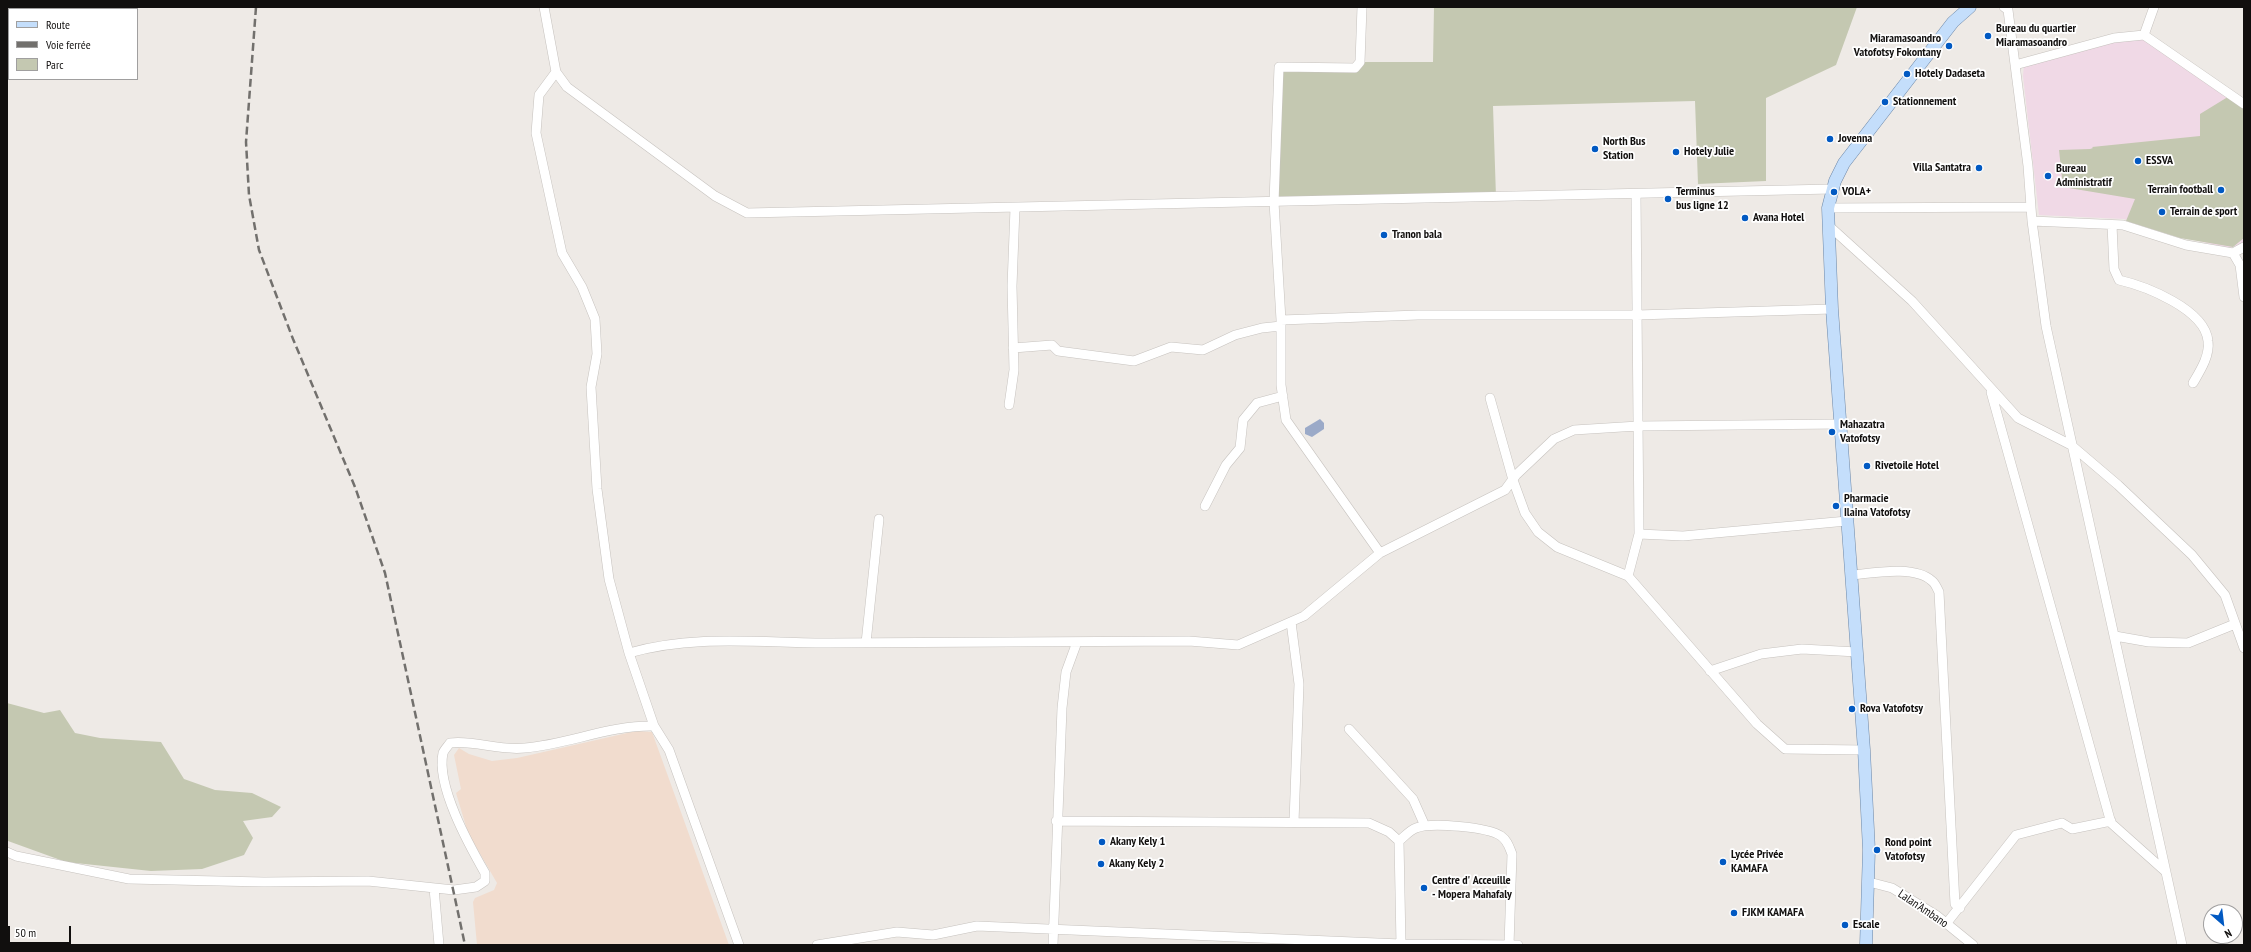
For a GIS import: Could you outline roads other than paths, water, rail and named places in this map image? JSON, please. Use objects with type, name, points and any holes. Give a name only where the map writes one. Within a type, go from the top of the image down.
[{"type":"main road","points":[[1953,22],[1958,7]]},
{"type":"main road","points":[[1866,945],[1869,882],[1864,750],[1832,309],[1828,208],[1832,189],[1839,172],[1850,154],[1953,22],[1970,7]]},
{"type":"street","points":[[544,7],[556,72],[574,92],[715,196],[747,213],[1832,189]]},
{"type":"street","points":[[1362,7],[1360,62],[1355,68],[1279,67],[1274,202],[1281,323],[1282,396],[1286,420],[1380,553]]},
{"type":"street","points":[[2004,7],[2008,10],[2028,166],[2032,221],[2046,326],[2182,945]]},
{"type":"street","points":[[2144,35],[2154,7]]},
{"type":"street","points":[[2015,65],[2114,38],[2144,35],[2244,104]]},
{"type":"street","points":[[556,72],[539,95],[536,133],[562,253],[582,287],[595,318],[597,354],[591,387],[597,489],[609,579],[629,653],[654,726],[669,750],[739,945]]},
{"type":"street","points":[[1628,576],[1639,534],[1636,194]]},
{"type":"street","points":[[1828,208],[2031,207]]},
{"type":"street","points":[[1010,405],[1014,370],[1012,348],[1012,286],[1015,208]]},
{"type":"street","points":[[2032,221],[2122,225],[2186,245],[2232,253],[2244,247]]},
{"type":"street","points":[[1828,225],[1912,301],[2018,418],[2071,445],[2118,485],[2192,555],[2225,596],[2244,648]]},
{"type":"street","points":[[2112,225],[2114,269],[2119,280],[2136,283],[2184,307],[2205,328],[2208,342],[2203,366],[2193,383]]},
{"type":"street","points":[[2232,253],[2240,265],[2244,297]]},
{"type":"street","points":[[1012,348],[1052,346],[1058,351],[1134,361],[1171,347],[1203,350],[1235,335],[1281,323],[1418,315],[1637,315],[1832,309]]},
{"type":"street","points":[[1991,389],[2111,821],[2166,872]]},
{"type":"street","points":[[1205,506],[1226,465],[1240,448],[1243,420],[1257,403],[1282,396]]},
{"type":"street","points":[[1490,398],[1513,480],[1525,513],[1538,532],[1557,547],[1628,576],[1757,724],[1785,749],[1864,750]]},
{"type":"street","points":[[629,653],[652,646],[704,640],[778,643],[1189,641],[1238,645],[1304,616],[1380,553],[1505,490],[1554,439],[1574,430],[1638,426],[1841,424]]},
{"type":"street","points":[[866,643],[879,519]]},
{"type":"street","points":[[1639,534],[1684,536],[1847,521]]},
{"type":"street","points":[[1852,575],[1902,571],[1919,574],[1932,581],[1939,592],[1955,904],[1960,908]]},
{"type":"street","points":[[1291,622],[1299,684],[1294,822]]},
{"type":"street","points":[[2115,636],[2149,642],[2188,643],[2235,624]]},
{"type":"street","points":[[1053,945],[1056,822],[1064,686],[1066,672],[1077,642]]},
{"type":"street","points":[[1710,671],[1761,654],[1788,650],[1802,649],[1857,652]]},
{"type":"street","points":[[7,852],[16,856],[129,879],[264,882],[368,881],[454,890],[476,887],[485,881],[485,873],[457,823],[444,777],[443,753],[450,743],[465,741],[500,750],[526,748],[632,726],[654,726]]},
{"type":"street","points":[[1349,729],[1413,799],[1425,826]]},
{"type":"street","points":[[1946,924],[2016,835],[2062,822],[2072,829],[2111,821]]},
{"type":"street","points":[[1056,822],[1369,823],[1389,832],[1399,841],[1401,944]]},
{"type":"street","points":[[1399,841],[1416,828],[1432,825],[1487,830],[1507,841],[1512,854],[1509,945]]},
{"type":"street","name":"Lalan'Ambano","points":[[1869,882],[1892,888],[1946,924],[1973,945]]},
{"type":"street","points":[[434,888],[439,945]]},
{"type":"street","points":[[817,945],[897,932],[933,935],[977,926],[1401,944],[1518,945]]},
{"type":"street","points":[[933,935],[933,945]]},
{"type":"water","points":[[1320,419],[1324,423],[1324,429],[1312,437],[1305,434],[1305,428]]},
{"type":"railway","points":[[256,7],[246,142],[249,195],[259,250],[293,339],[355,487],[385,573],[465,945]]},
{"type":"place","name":"Bureau du quartier Miaramasoandro","points":[[1988,36]]},
{"type":"place","name":"Miaramasoandro Vatofotsy Fokontany","points":[[1949,46]]},
{"type":"place","name":"Hotely Dadaseta","points":[[1907,74]]},
{"type":"place","name":"Stationnement","points":[[1885,102]]},
{"type":"place","name":"Jovenna","points":[[1830,139]]},
{"type":"place","name":"North Bus Station","points":[[1595,149]]},
{"type":"place","name":"Hotely Julie","points":[[1676,152]]},
{"type":"place","name":"ESSVA","points":[[2138,161]]},
{"type":"place","name":"Villa Santatra","points":[[1979,168]]},
{"type":"place","name":"Bureau Administratif","points":[[2048,176]]},
{"type":"place","name":"Terrain football","points":[[2221,190]]},
{"type":"place","name":"VOLA+","points":[[1834,192]]},
{"type":"place","name":"Terminus bus ligne 12","points":[[1668,199]]},
{"type":"place","name":"Terrain de sport","points":[[2162,212]]},
{"type":"place","name":"Avana Hotel","points":[[1745,218]]},
{"type":"place","name":"Tranon bala","points":[[1384,235]]},
{"type":"place","name":"Mahazatra Vatofotsy","points":[[1832,432]]},
{"type":"place","name":"Rivetoile Hotel","points":[[1867,466]]},
{"type":"place","name":"Pharmacie Ilaina Vatofotsy","points":[[1836,506]]},
{"type":"place","name":"Rova Vatofotsy","points":[[1852,709]]},
{"type":"place","name":"Akany Kely 1","points":[[1102,842]]},
{"type":"place","name":"Rond point Vatofotsy","points":[[1877,850]]},
{"type":"place","name":"Lycée Privée KAMAFA","points":[[1723,862]]},
{"type":"place","name":"Akany Kely 2","points":[[1101,864]]},
{"type":"place","name":"Centre d' Acceuille - Mopera Mahafaly","points":[[1424,888]]},
{"type":"place","name":"FJKM KAMAFA","points":[[1734,913]]},
{"type":"place","name":"Escale","points":[[1845,925]]}]
